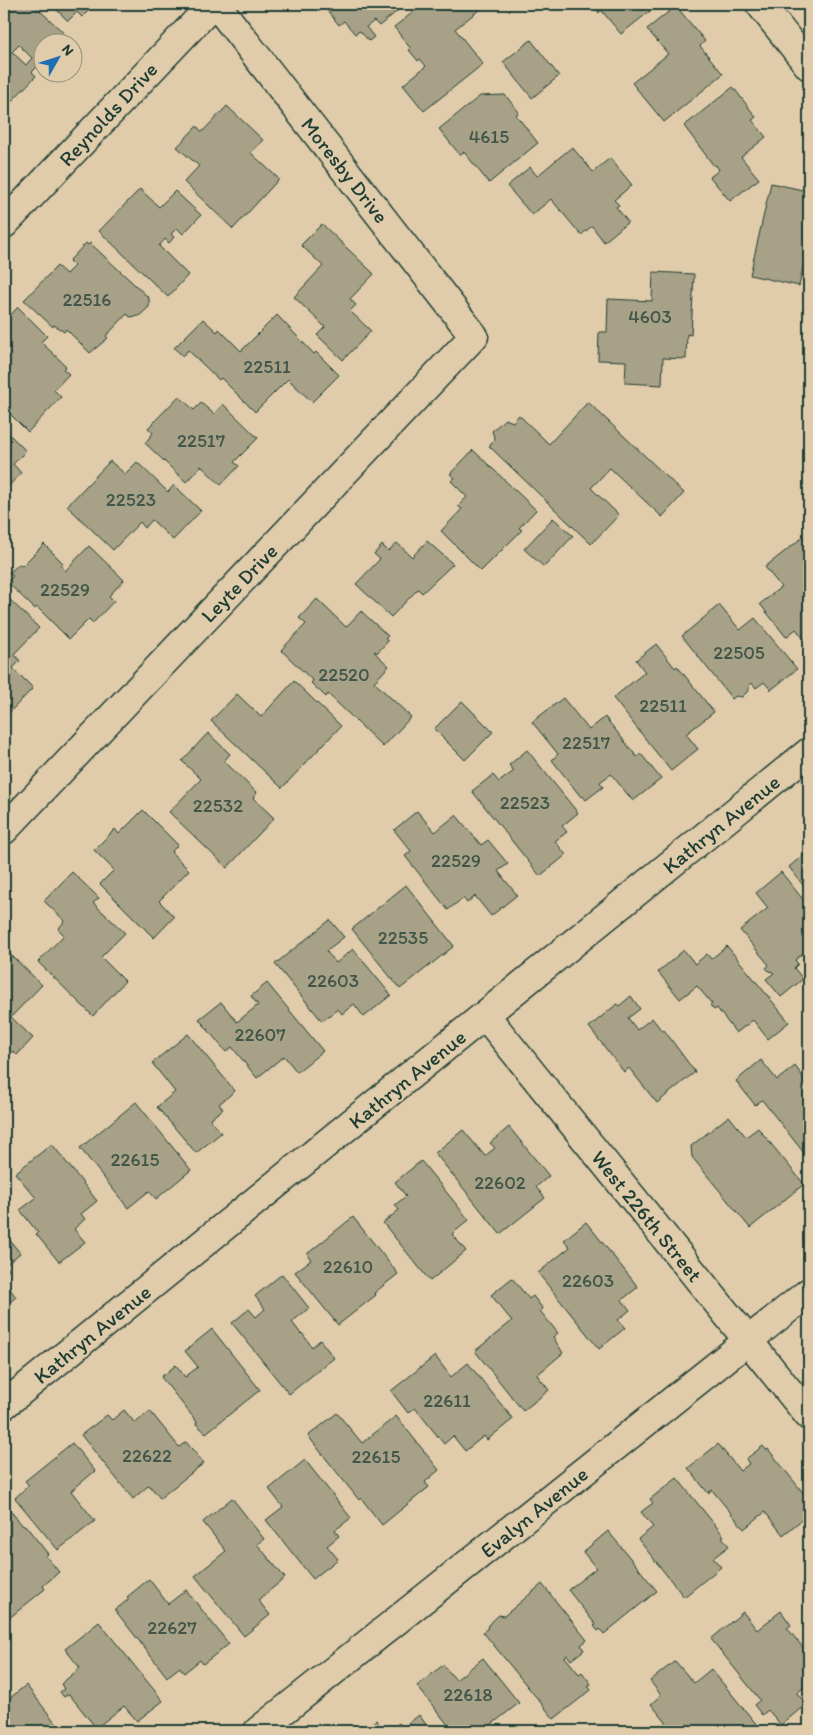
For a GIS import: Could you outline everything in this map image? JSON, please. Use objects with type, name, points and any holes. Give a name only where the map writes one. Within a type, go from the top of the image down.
[{"type":"street","name":"Reynolds Drive","points":[[4,224],[215,4]]},
{"type":"street","name":"Moresby Drive","points":[[215,4],[474,336]]},
{"type":"street","points":[[760,4],[809,66]]},
{"type":"street","name":"Leyte Drive","points":[[4,830],[474,336]]},
{"type":"street","name":"Kathryn Avenue","points":[[4,1405],[809,752]]},
{"type":"street","name":"West 226th Street","points":[[485,1015],[809,1416]]},
{"type":"street","name":"Evalyn Avenue","points":[[258,1731],[809,1292]]},
{"type":"building","points":[[4,4],[33,4],[63,32],[32,32],[32,58],[32,72],[32,80],[9,104],[4,98]],"holes":[[[19,45],[32,58],[26,65],[12,52]]]},
{"type":"building","points":[[51,4],[95,4],[82,17],[77,12],[68,21]]},
{"type":"building","points":[[322,4],[400,4],[402,7],[379,26],[374,21],[366,27],[374,37],[369,41],[360,31],[355,34],[344,21],[339,25]]},
{"type":"building","points":[[424,4],[482,4],[484,6],[455,29],[483,64],[424,111],[403,85],[426,66],[420,59],[418,61],[394,27]]},
{"type":"building","points":[[592,4],[659,4],[621,34],[601,10],[599,13]]},
{"type":"building","points":[[676,6],[705,41],[700,46],[723,74],[664,122],[632,83],[668,54],[647,29]]},
{"type":"building","points":[[531,40],[559,76],[532,98],[503,62]]},
{"type":"building","points":[[733,87],[756,117],[752,120],[766,137],[741,157],[759,179],[730,201],[710,177],[719,170],[716,165],[714,166],[684,126]]},
{"type":"building","points":[[505,95],[519,112],[516,115],[538,143],[489,183],[464,152],[460,155],[439,129],[480,96]]},
{"type":"building","points":[[227,106],[263,140],[251,153],[279,179],[233,229],[184,182],[199,166],[177,147],[197,126],[202,132]]},
{"type":"building","points":[[572,147],[593,172],[610,158],[632,185],[614,200],[619,205],[616,207],[628,222],[604,242],[592,226],[581,235],[551,199],[532,215],[507,186],[530,167],[537,176]]},
{"type":"building","points":[[771,183],[807,191],[809,184],[809,240],[799,286],[750,275]]},
{"type":"building","points":[[140,189],[159,207],[175,191],[201,215],[183,234],[177,228],[171,234],[174,237],[169,243],[165,239],[159,246],[188,275],[168,297],[99,231]]},
{"type":"building","points":[[322,224],[374,274],[350,299],[356,305],[350,311],[371,331],[343,360],[317,335],[325,327],[294,297],[323,266],[301,245]]},
{"type":"building","points":[[86,243],[88,245],[90,243],[149,298],[149,307],[139,316],[130,317],[127,314],[106,336],[108,338],[90,353],[66,329],[64,332],[54,325],[53,327],[24,300],[57,266],[66,274],[74,266],[69,261]]},
{"type":"building","points":[[653,272],[694,274],[691,335],[687,334],[686,359],[663,358],[662,385],[625,383],[626,361],[598,360],[599,332],[607,332],[608,299],[652,301]]},
{"type":"building","points":[[18,307],[47,336],[41,342],[66,366],[63,369],[69,374],[54,390],[61,397],[28,432],[4,408],[4,358],[8,354],[4,350],[4,322]]},
{"type":"building","points":[[277,315],[314,354],[316,352],[339,375],[312,402],[288,379],[255,412],[221,378],[219,380],[188,350],[183,356],[174,348],[203,319],[217,332],[219,329],[241,351]]},
{"type":"building","points":[[179,396],[194,410],[201,403],[214,414],[223,404],[258,438],[234,462],[239,466],[221,485],[201,466],[186,482],[145,443],[153,433],[148,428]]},
{"type":"building","points":[[588,402],[684,493],[662,517],[610,468],[591,488],[619,515],[591,544],[489,446],[495,440],[492,431],[505,419],[513,422],[519,415],[549,444]]},
{"type":"building","points":[[4,429],[26,451],[13,464],[21,473],[4,491]]},
{"type":"building","points":[[473,450],[536,510],[519,528],[522,530],[481,571],[441,531],[462,509],[458,506],[467,497],[451,481],[455,478],[450,474]]},
{"type":"building","points":[[110,461],[125,474],[137,462],[168,492],[174,485],[201,511],[173,540],[152,520],[145,528],[140,522],[113,550],[67,506]]},
{"type":"building","points":[[553,518],[573,536],[544,567],[524,549]]},
{"type":"building","points":[[803,537],[809,545],[809,645],[796,629],[786,637],[760,604],[781,587],[765,567]]},
{"type":"building","points":[[427,541],[453,564],[422,593],[418,589],[391,617],[356,584],[380,559],[374,554],[382,545],[388,551],[397,543],[412,557]]},
{"type":"building","points":[[44,544],[63,563],[61,566],[65,571],[89,546],[124,580],[109,596],[114,601],[93,623],[89,619],[69,639],[37,607],[35,609],[7,582],[13,576],[9,573],[19,564],[22,566]]},
{"type":"building","points":[[4,594],[39,628],[14,654],[20,661],[13,668],[33,688],[5,717],[4,715]]},
{"type":"building","points":[[317,599],[346,627],[361,611],[388,636],[385,639],[388,641],[377,653],[374,652],[389,666],[374,682],[411,717],[383,747],[328,694],[326,697],[311,683],[313,681],[281,650],[306,624],[299,618]]},
{"type":"building","points":[[719,605],[740,630],[755,618],[797,669],[771,690],[764,682],[756,688],[752,683],[749,686],[749,690],[742,697],[736,696],[732,699],[682,636]]},
{"type":"building","points":[[656,644],[675,668],[677,666],[714,712],[686,734],[698,749],[671,771],[613,698],[645,672],[636,660]]},
{"type":"building","points":[[294,681],[341,726],[282,788],[211,721],[237,694],[261,717]]},
{"type":"building","points":[[563,698],[589,730],[605,717],[637,757],[641,754],[661,779],[633,801],[611,774],[600,782],[603,787],[586,800],[583,796],[581,797],[552,760],[558,754],[532,722]]},
{"type":"building","points":[[462,701],[493,732],[465,760],[434,729]]},
{"type":"building","points":[[208,733],[230,754],[224,761],[257,793],[253,798],[274,818],[227,868],[169,812],[201,779],[182,761]]},
{"type":"building","points":[[527,750],[578,813],[562,826],[567,832],[555,841],[566,855],[540,876],[472,791],[493,775],[499,782],[514,771],[509,765]]},
{"type":"building","points":[[143,810],[178,845],[171,852],[189,870],[159,901],[174,917],[154,938],[100,884],[114,870],[94,850],[115,829],[119,834]]},
{"type":"building","points":[[417,811],[435,832],[456,815],[481,845],[488,840],[508,864],[498,871],[517,895],[491,916],[475,896],[467,903],[463,898],[448,910],[405,856],[411,851],[394,830]]},
{"type":"building","points":[[809,850],[809,893],[789,867]]},
{"type":"building","points":[[72,872],[99,898],[93,903],[125,933],[101,957],[125,981],[93,1016],[38,962],[64,935],[58,929],[65,921],[44,901]]},
{"type":"building","points":[[781,872],[809,907],[809,948],[795,960],[798,964],[794,968],[803,979],[781,997],[766,979],[774,973],[766,968],[769,965],[740,930],[768,908],[756,893]]},
{"type":"building","points":[[406,885],[454,946],[400,989],[352,929]]},
{"type":"building","points":[[330,920],[344,937],[326,951],[336,963],[353,949],[391,995],[364,1017],[354,1004],[342,1014],[338,1009],[322,1021],[275,964]]},
{"type":"building","points":[[727,946],[789,1022],[768,1039],[753,1020],[736,1033],[717,1008],[714,1010],[710,1005],[712,1004],[697,986],[680,999],[658,972],[684,950],[695,964],[707,954],[711,959]]},
{"type":"building","points":[[9,953],[42,985],[11,1017],[33,1038],[17,1055],[13,1051],[4,1062],[4,958]]},
{"type":"building","points":[[267,983],[323,1051],[297,1072],[284,1056],[257,1078],[232,1047],[226,1052],[199,1019],[221,1002],[237,1022],[258,1005],[251,996]]},
{"type":"building","points":[[631,996],[640,1009],[628,1018],[637,1030],[652,1018],[662,1031],[664,1030],[695,1072],[657,1103],[629,1068],[624,1072],[589,1027],[617,1004],[619,1006]]},
{"type":"building","points":[[188,1034],[235,1091],[219,1104],[223,1109],[210,1119],[221,1133],[196,1153],[157,1107],[175,1092],[152,1063]]},
{"type":"building","points":[[761,1060],[777,1080],[795,1066],[805,1080],[809,1076],[808,1158],[762,1100],[755,1105],[736,1081]]},
{"type":"building","points":[[136,1102],[191,1170],[156,1199],[149,1191],[128,1208],[80,1148]]},
{"type":"building","points":[[729,1116],[746,1137],[758,1128],[804,1184],[750,1228],[692,1157],[691,1146]]},
{"type":"building","points":[[509,1127],[549,1176],[536,1187],[545,1198],[500,1234],[435,1153],[463,1130],[485,1156],[495,1148],[490,1143]]},
{"type":"building","points":[[52,1144],[97,1201],[81,1214],[85,1219],[74,1229],[85,1242],[59,1262],[36,1234],[38,1233],[20,1210],[36,1198],[15,1173]]},
{"type":"building","points":[[421,1161],[469,1220],[452,1234],[466,1251],[430,1281],[383,1223],[399,1210],[395,1205],[406,1196],[395,1182]]},
{"type":"building","points":[[353,1217],[398,1274],[374,1293],[376,1295],[338,1325],[295,1272],[311,1260],[307,1254]]},
{"type":"building","points":[[586,1222],[638,1287],[622,1300],[630,1310],[618,1320],[625,1328],[599,1349],[538,1273],[570,1247],[564,1240]]},
{"type":"building","points":[[4,1233],[20,1253],[6,1265],[9,1270],[4,1275]]},
{"type":"building","points":[[282,1274],[309,1308],[292,1322],[312,1347],[320,1340],[334,1358],[289,1394],[232,1323],[249,1309],[256,1317],[265,1309],[255,1296]]},
{"type":"building","points":[[512,1278],[529,1299],[533,1296],[543,1309],[540,1311],[558,1333],[553,1337],[563,1353],[537,1375],[549,1390],[523,1411],[475,1351],[512,1321],[491,1295]]},
{"type":"building","points":[[4,1281],[16,1297],[4,1307]]},
{"type":"building","points":[[212,1329],[260,1390],[206,1433],[196,1424],[197,1422],[161,1377],[176,1365],[185,1377],[198,1367],[185,1351]]},
{"type":"building","points":[[435,1356],[451,1377],[468,1363],[513,1419],[487,1440],[484,1436],[465,1451],[453,1436],[444,1444],[415,1408],[408,1413],[391,1391]]},
{"type":"building","points":[[124,1410],[135,1423],[150,1411],[179,1447],[186,1442],[204,1463],[160,1498],[149,1485],[133,1499],[81,1435],[107,1415],[112,1420]]},
{"type":"building","points":[[337,1413],[362,1443],[396,1416],[439,1470],[425,1482],[429,1487],[382,1525],[361,1498],[359,1500],[308,1436]]},
{"type":"building","points":[[72,1443],[95,1471],[71,1491],[95,1521],[58,1550],[15,1498],[29,1485],[25,1481]]},
{"type":"building","points":[[718,1444],[740,1471],[749,1464],[746,1459],[763,1446],[766,1450],[768,1449],[809,1500],[809,1514],[783,1535],[765,1512],[744,1529],[712,1490],[708,1493],[688,1468]]},
{"type":"building","points":[[305,1460],[351,1518],[335,1530],[339,1536],[327,1546],[338,1559],[313,1579],[266,1520],[283,1507],[269,1489]]},
{"type":"building","points":[[677,1478],[724,1536],[722,1537],[729,1546],[713,1558],[721,1567],[684,1597],[638,1539],[653,1527],[641,1512],[653,1503],[650,1499]]},
{"type":"building","points":[[232,1498],[264,1539],[257,1544],[285,1578],[258,1600],[270,1615],[244,1636],[195,1576],[226,1551],[203,1522]]},
{"type":"building","points":[[4,1503],[23,1526],[25,1525],[48,1554],[46,1556],[59,1572],[43,1586],[45,1589],[8,1619],[4,1614]]},
{"type":"building","points":[[608,1531],[657,1591],[604,1634],[600,1629],[598,1631],[594,1626],[596,1625],[568,1590],[596,1568],[583,1552]]},
{"type":"building","points":[[149,1579],[168,1604],[186,1590],[229,1644],[203,1664],[200,1660],[184,1673],[180,1667],[167,1677],[115,1610],[129,1599],[127,1597]]},
{"type":"building","points":[[542,1584],[587,1640],[581,1645],[584,1650],[571,1660],[567,1655],[565,1657],[579,1674],[582,1672],[591,1684],[588,1686],[591,1690],[554,1719],[483,1632],[499,1615],[504,1616]]},
{"type":"building","points":[[781,1611],[791,1625],[787,1628],[809,1655],[809,1683],[797,1693],[806,1704],[781,1725],[768,1710],[762,1715],[754,1705],[760,1700],[711,1639],[743,1612],[757,1630]]},
{"type":"building","points":[[99,1622],[163,1701],[137,1721],[124,1706],[96,1728],[69,1694],[64,1697],[60,1692],[64,1689],[61,1684],[80,1668],[65,1649]]},
{"type":"building","points":[[483,1658],[519,1703],[487,1728],[489,1731],[453,1731],[417,1686],[443,1665],[456,1680]]},
{"type":"building","points":[[675,1661],[694,1683],[711,1669],[762,1731],[673,1731],[651,1704],[661,1695],[650,1681]]},
{"type":"building","points":[[26,1685],[62,1731],[4,1731],[4,1703]]},
{"type":"building","points":[[419,1715],[431,1731],[389,1731],[399,1723],[403,1728]]},
{"type":"building","points":[[376,1720],[385,1731],[362,1731]]}]
